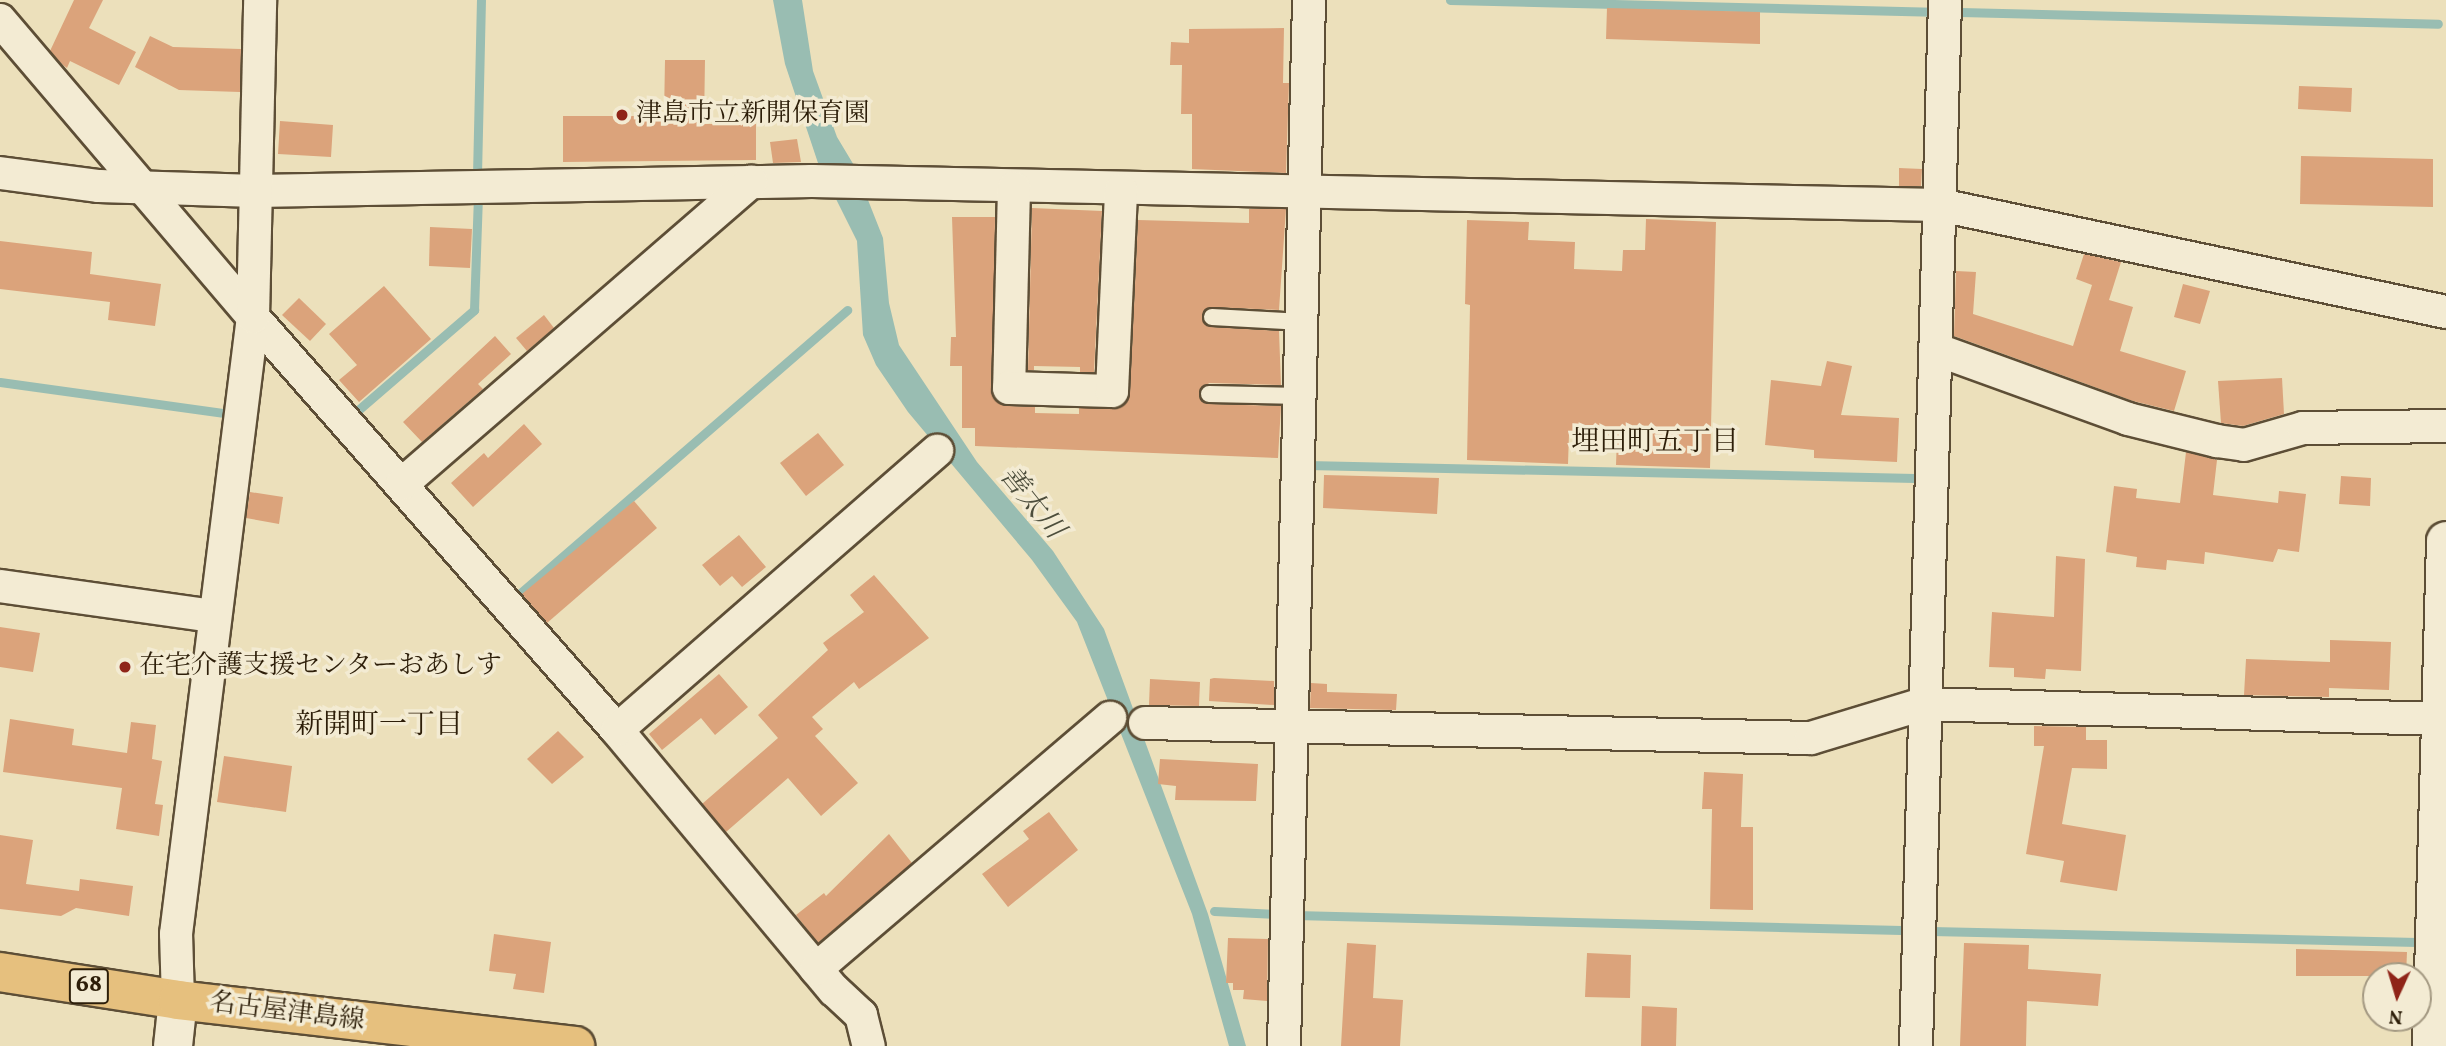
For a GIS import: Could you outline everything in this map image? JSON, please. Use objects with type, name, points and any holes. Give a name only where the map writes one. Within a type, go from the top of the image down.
[{"type":"main road","name":"名古屋津島線","points":[[0,972],[178,1000],[575,1046]]},
{"type":"street","points":[[173,1046],[178,1000],[176,934],[253,317],[260,0]]},
{"type":"street","points":[[1284,1046],[1309,0]]},
{"type":"street","points":[[1916,1046],[1923,704],[1945,0]]},
{"type":"street","points":[[0,20],[253,317],[617,730],[816,969],[861,1015],[869,1046]]},
{"type":"street","points":[[0,173],[144,188],[256,191],[812,181],[1014,188],[1940,205],[2446,312]]},
{"type":"street","points":[[402,484],[751,182]]},
{"type":"street","points":[[1014,188],[1009,388],[1112,391],[1121,190]]},
{"type":"street","points":[[1935,349],[2128,419],[2217,441],[2244,445],[2303,428],[2446,426]]},
{"type":"street","points":[[617,730],[937,451]]},
{"type":"street","points":[[2432,1046],[2446,541]]},
{"type":"street","points":[[0,586],[214,616]]},
{"type":"street","points":[[1145,723],[1811,738],[1923,704],[2441,719]]},
{"type":"street","points":[[816,969],[1110,718]]},
{"type":"lane","points":[[1212,317],[1303,322]]},
{"type":"lane","points":[[1209,394],[1301,396]]},
{"type":"water","points":[[773,0],[802,0],[813,71],[837,137],[855,167],[883,238],[889,303],[899,345],[977,462],[1053,551],[1104,629],[1208,914],[1246,1046],[1229,1046],[1192,914],[1077,622],[1032,560],[908,412],[876,365],[863,335],[857,241],[818,163],[785,64]]},
{"type":"building","points":[[74,0],[103,0],[89,28],[136,52],[119,85],[70,61],[67,68],[50,51]]},
{"type":"building","points":[[1607,8],[1760,12],[1760,44],[1606,39]]},
{"type":"building","points":[[1284,28],[1283,83],[1289,83],[1286,173],[1192,169],[1192,114],[1181,114],[1182,65],[1170,65],[1171,42],[1189,43],[1189,29]]},
{"type":"building","points":[[150,36],[173,47],[241,49],[240,92],[179,90],[135,67]]},
{"type":"building","points":[[665,60],[705,60],[704,124],[756,124],[756,160],[563,162],[563,116],[664,116]]},
{"type":"building","points":[[2299,86],[2352,88],[2351,112],[2298,109]]},
{"type":"building","points":[[280,121],[333,125],[331,157],[278,154]]},
{"type":"building","points":[[797,139],[801,162],[773,163],[770,142]]},
{"type":"building","points":[[2301,156],[2433,159],[2433,207],[2300,204]]},
{"type":"building","points":[[1899,168],[1922,169],[1921,186],[1899,186]]},
{"type":"building","points":[[1032,208],[1102,211],[1094,372],[1080,372],[1080,367],[1034,366],[1034,370],[1028,370]]},
{"type":"building","points":[[1249,209],[1286,209],[1279,310],[1212,307],[1202,317],[1211,327],[1279,331],[1281,385],[1209,383],[1199,394],[1209,404],[1281,406],[1278,458],[975,446],[975,428],[962,428],[962,366],[950,366],[951,337],[956,337],[952,217],[995,217],[993,397],[1008,406],[1035,407],[1035,413],[1079,414],[1079,408],[1120,407],[1130,392],[1138,220],[1249,223]]},
{"type":"building","points":[[1646,219],[1716,222],[1710,468],[1616,465],[1617,436],[1569,434],[1568,464],[1467,460],[1470,305],[1465,304],[1467,220],[1529,222],[1528,240],[1575,242],[1574,269],[1622,271],[1623,250],[1645,250]]},
{"type":"building","points":[[430,227],[472,229],[470,268],[429,266]]},
{"type":"building","points":[[0,241],[92,252],[90,274],[161,284],[155,326],[108,320],[110,302],[0,289]]},
{"type":"building","points":[[2084,254],[2121,262],[2109,300],[2133,307],[2120,351],[2186,371],[2174,411],[2133,401],[1954,336],[1956,271],[1976,272],[1973,314],[2073,346],[2092,285],[2076,279]]},
{"type":"building","points":[[2183,284],[2210,291],[2200,324],[2174,317]]},
{"type":"building","points":[[384,286],[431,339],[359,402],[339,380],[357,365],[329,334]]},
{"type":"building","points":[[299,298],[326,324],[310,341],[282,315]]},
{"type":"building","points":[[544,315],[554,328],[527,351],[516,338]]},
{"type":"building","points":[[495,336],[511,354],[478,384],[483,389],[422,442],[403,422]]},
{"type":"building","points":[[1827,361],[1852,366],[1841,415],[1899,418],[1897,462],[1814,458],[1814,450],[1765,445],[1771,380],[1821,386]]},
{"type":"building","points":[[2282,378],[2284,414],[2243,426],[2221,423],[2218,381]]},
{"type":"building","points":[[524,424],[542,444],[473,507],[451,483],[484,453],[488,458]]},
{"type":"building","points":[[818,433],[844,465],[806,496],[780,463]]},
{"type":"building","points":[[2186,452],[2217,460],[2213,495],[2278,503],[2279,491],[2306,494],[2299,552],[2278,549],[2273,562],[2205,552],[2204,564],[2167,560],[2166,570],[2136,567],[2137,557],[2106,552],[2114,486],[2137,489],[2136,498],[2180,503]]},
{"type":"building","points":[[1324,475],[1439,478],[1437,514],[1323,508]]},
{"type":"building","points":[[2341,476],[2371,478],[2370,506],[2339,504]]},
{"type":"building","points":[[250,492],[283,497],[279,524],[246,518]]},
{"type":"building","points":[[634,501],[657,528],[547,623],[522,594]]},
{"type":"building","points":[[739,535],[766,567],[742,587],[732,576],[720,586],[702,565]]},
{"type":"building","points":[[2056,556],[2085,559],[2081,671],[2046,669],[2045,679],[2014,677],[2014,668],[1989,667],[1992,612],[2054,617]]},
{"type":"building","points":[[874,575],[929,638],[859,689],[854,682],[812,717],[823,729],[815,736],[858,783],[821,816],[788,778],[726,832],[702,804],[778,738],[758,715],[828,650],[823,643],[864,612],[850,595]]},
{"type":"building","points":[[0,627],[40,633],[33,672],[0,667]]},
{"type":"building","points":[[2330,640],[2391,642],[2389,690],[2329,688],[2329,697],[2244,695],[2246,659],[2330,662]]},
{"type":"building","points":[[719,674],[748,707],[715,735],[701,718],[662,750],[649,734]]},
{"type":"building","points":[[1150,679],[1200,682],[1199,706],[1149,705]]},
{"type":"building","points":[[1210,679],[1274,681],[1274,705],[1209,701]]},
{"type":"building","points":[[1311,683],[1327,684],[1327,692],[1397,694],[1396,710],[1310,708]]},
{"type":"building","points":[[10,719],[74,729],[72,745],[127,753],[131,722],[156,725],[152,759],[162,761],[155,804],[163,805],[159,836],[116,829],[122,788],[3,772]]},
{"type":"building","points":[[2034,726],[2086,727],[2086,740],[2107,740],[2107,769],[2072,768],[2062,824],[2126,835],[2117,891],[2060,882],[2064,861],[2026,854],[2044,746],[2034,746]]},
{"type":"building","points":[[558,731],[584,757],[552,784],[527,759]]},
{"type":"building","points":[[224,756],[292,766],[286,812],[217,802]]},
{"type":"building","points":[[1160,759],[1258,764],[1256,801],[1175,800],[1176,786],[1158,784]]},
{"type":"building","points":[[1704,772],[1743,774],[1741,827],[1753,827],[1753,910],[1710,909],[1712,809],[1702,809]]},
{"type":"building","points":[[1049,812],[1078,850],[1008,907],[982,874],[1029,839],[1023,831]]},
{"type":"building","points":[[889,834],[912,863],[818,943],[796,915],[824,893],[826,896]]},
{"type":"building","points":[[0,835],[33,840],[26,884],[79,891],[80,879],[133,886],[129,916],[76,908],[61,916],[0,909]]},
{"type":"building","points":[[494,934],[551,942],[544,993],[513,989],[516,974],[489,971]]},
{"type":"building","points":[[1228,938],[1268,939],[1267,1001],[1243,999],[1244,990],[1233,990],[1233,983],[1226,983]]},
{"type":"building","points":[[1347,943],[1376,945],[1373,998],[1403,1000],[1400,1046],[1341,1046]]},
{"type":"building","points":[[1964,943],[2029,945],[2028,969],[2101,974],[2098,1006],[2027,1001],[2026,1046],[1960,1046]]},
{"type":"building","points":[[2296,949],[2407,952],[2407,962],[2362,962],[2362,976],[2296,976]]},
{"type":"building","points":[[1587,953],[1631,955],[1630,998],[1585,997]]},
{"type":"building","points":[[1642,1006],[1677,1008],[1676,1046],[1641,1046]]},
{"type":"waterway","points":[[477,175],[481,0]]},
{"type":"waterway","points":[[1450,0],[1932,12]]},
{"type":"waterway","points":[[1960,12],[2438,24]]},
{"type":"waterway","points":[[357,411],[474,310],[478,198]]},
{"type":"waterway","points":[[517,596],[847,310]]},
{"type":"waterway","points":[[0,382],[230,414]]},
{"type":"waterway","points":[[1307,465],[1915,478]]},
{"type":"waterway","points":[[1214,911],[1276,914]]},
{"type":"waterway","points":[[1295,915],[1901,930]]},
{"type":"waterway","points":[[1931,931],[2417,942]]},
{"type":"place","name":"津島市立新開保育園","points":[[622,115]]},
{"type":"place","name":"在宅介護支援センターおあしす","points":[[125,667]]},
{"type":"district","name":"埋田町五丁目","points":[[1655,443]]},
{"type":"district","name":"新開町一丁目","points":[[379,726]]},
{"type":"water label","name":"善太川","points":[[1031,503]]}]
